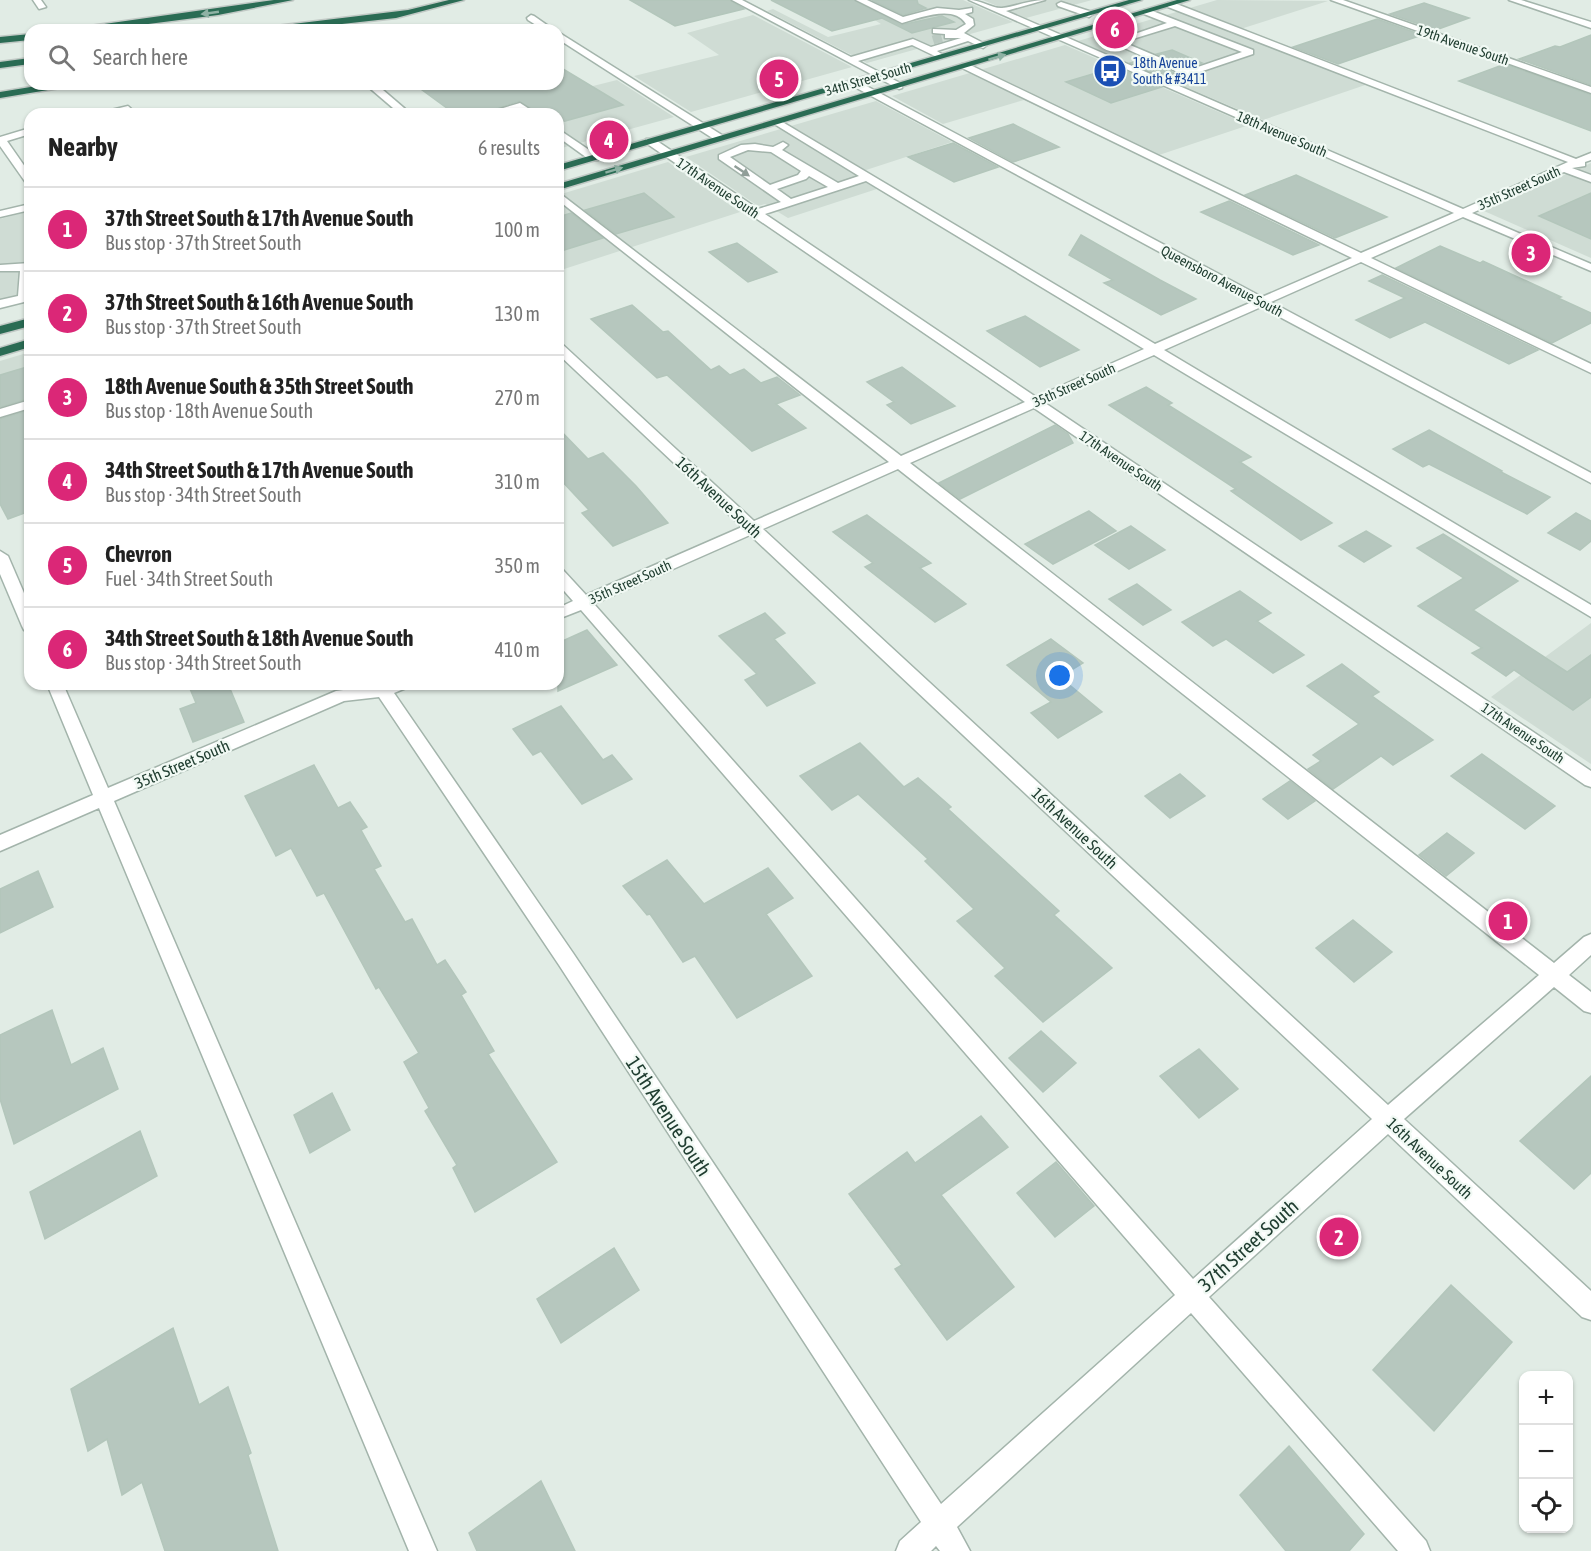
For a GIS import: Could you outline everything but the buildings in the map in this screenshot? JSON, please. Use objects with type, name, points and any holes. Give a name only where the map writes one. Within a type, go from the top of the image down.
[{"type":"highway","points":[[128,24],[289,0]]},
{"type":"highway","points":[[354,24],[460,0]]},
{"type":"highway","name":"34th Street South","points":[[564,166],[1138,0]]},
{"type":"highway","name":"34th Street South","points":[[564,185],[1186,0]]},
{"type":"highway","points":[[314,24],[407,12]]},
{"type":"highway","points":[[0,40],[24,38]]},
{"type":"highway","points":[[0,65],[24,62]]},
{"type":"highway","points":[[0,95],[30,90]]},
{"type":"highway","points":[[0,330],[24,324]]},
{"type":"highway","points":[[0,352],[24,345]]},
{"type":"street","points":[[736,0],[899,86]]},
{"type":"street","points":[[860,0],[902,20],[937,11],[959,13],[985,5]]},
{"type":"street","name":"18th Avenue South","points":[[973,0],[1591,268]]},
{"type":"street","points":[[998,11],[1041,0]]},
{"type":"street","points":[[1057,2],[1075,0]]},
{"type":"street","name":"19th Avenue South","points":[[1335,0],[1591,90]]},
{"type":"street","points":[[1514,0],[1591,25]]},
{"type":"street","points":[[1057,2],[1089,14]]},
{"type":"street","points":[[1171,4],[1591,168]]},
{"type":"street","points":[[1148,12],[1250,52],[1162,82]]},
{"type":"street","points":[[946,36],[958,33],[970,25],[970,21],[959,13]]},
{"type":"street","points":[[531,18],[540,24]]},
{"type":"street","points":[[1175,23],[1115,42],[1189,73]]},
{"type":"street","points":[[850,60],[917,39],[958,33],[983,45]]},
{"type":"street","points":[[930,50],[968,38]]},
{"type":"street","points":[[564,39],[721,139]]},
{"type":"street","points":[[917,39],[943,57]]},
{"type":"street","points":[[965,66],[1591,369]]},
{"type":"street","name":"Queensboro Avenue South","points":[[854,83],[1591,479]]},
{"type":"street","points":[[377,90],[399,108]]},
{"type":"street","points":[[776,122],[1591,612]]},
{"type":"street","points":[[24,133],[1,140],[13,164],[24,175]]},
{"type":"street","points":[[564,138],[573,147],[594,158]]},
{"type":"street","points":[[775,150],[778,146],[804,139]]},
{"type":"street","name":"17th Avenue South","points":[[650,141],[1591,780]]},
{"type":"street","points":[[790,203],[723,157],[750,147],[760,146],[775,150],[838,188]]},
{"type":"street","name":"35th Street South","points":[[564,611],[1591,156]]},
{"type":"street","points":[[1563,168],[1591,179]]},
{"type":"street","points":[[768,189],[802,177],[807,171]]},
{"type":"street","points":[[757,213],[867,177]]},
{"type":"street","points":[[564,200],[1591,1004]]},
{"type":"street","points":[[0,214],[24,208]]},
{"type":"street","points":[[1575,260],[1591,253]]},
{"type":"street","points":[[0,268],[24,266]]},
{"type":"street","points":[[0,304],[24,304]]},
{"type":"street","name":"16th Avenue South","points":[[564,353],[1591,1308]]},
{"type":"street","points":[[0,413],[24,406]]},
{"type":"street","points":[[0,556],[24,612]]},
{"type":"street","points":[[564,581],[1416,1551]]},
{"type":"street","points":[[58,690],[423,1551]]},
{"type":"street","name":"35th Street South","points":[[0,843],[342,695],[367,690]]},
{"type":"street","name":"15th Avenue South","points":[[390,690],[956,1551]]},
{"type":"street","name":"37th Street South","points":[[910,1551],[1388,1119],[1591,943]]},
{"type":"shaded area","points":[[843,0],[963,0],[1013,22],[867,63],[767,11],[773,9],[828,37],[881,24]]},
{"type":"shaded area","points":[[983,0],[1092,0],[1026,18]]},
{"type":"shaded area","points":[[1217,0],[1328,1],[1231,32],[1374,82],[1263,120],[1078,41]]},
{"type":"shaded area","points":[[753,15],[852,67],[691,112],[634,76],[719,55],[687,33]]},
{"type":"shaded area","points":[[1065,45],[1249,125],[1147,159],[1024,100],[943,124],[892,96]]},
{"type":"shaded area","points":[[617,80],[674,117],[564,147],[564,108],[505,108]]},
{"type":"shaded area","points":[[876,101],[952,142],[863,171],[886,186],[788,218],[765,204],[758,206],[686,157]]},
{"type":"shaded area","points":[[668,162],[740,212],[564,269],[564,193]]},
{"type":"shaded area","points":[[1591,163],[1591,258],[1484,211],[1571,172]]},
{"type":"shaded area","points":[[24,213],[24,298],[0,304],[0,219]]},
{"type":"shaded area","points":[[24,354],[24,449],[0,457],[0,361]]},
{"type":"shaded area","points":[[1591,623],[1591,764],[1491,697]]},
{"type":"tunnel","points":[[933,40],[946,36]]},
{"type":"place","name":"34th Street South & 18th Avenue South","points":[[1115,29]]},
{"type":"place","name":"18th Avenue South & #3411","points":[[1110,71]]},
{"type":"place","name":"Chevron","points":[[779,79]]},
{"type":"place","name":"34th Street South & 17th Avenue South","points":[[609,140]]},
{"type":"place","name":"18th Avenue South & 35th Street South","points":[[1531,253]]},
{"type":"place","name":"37th Street South & 17th Avenue South","points":[[1508,921]]},
{"type":"place","name":"37th Street South & 16th Avenue South","points":[[1339,1237]]}]
